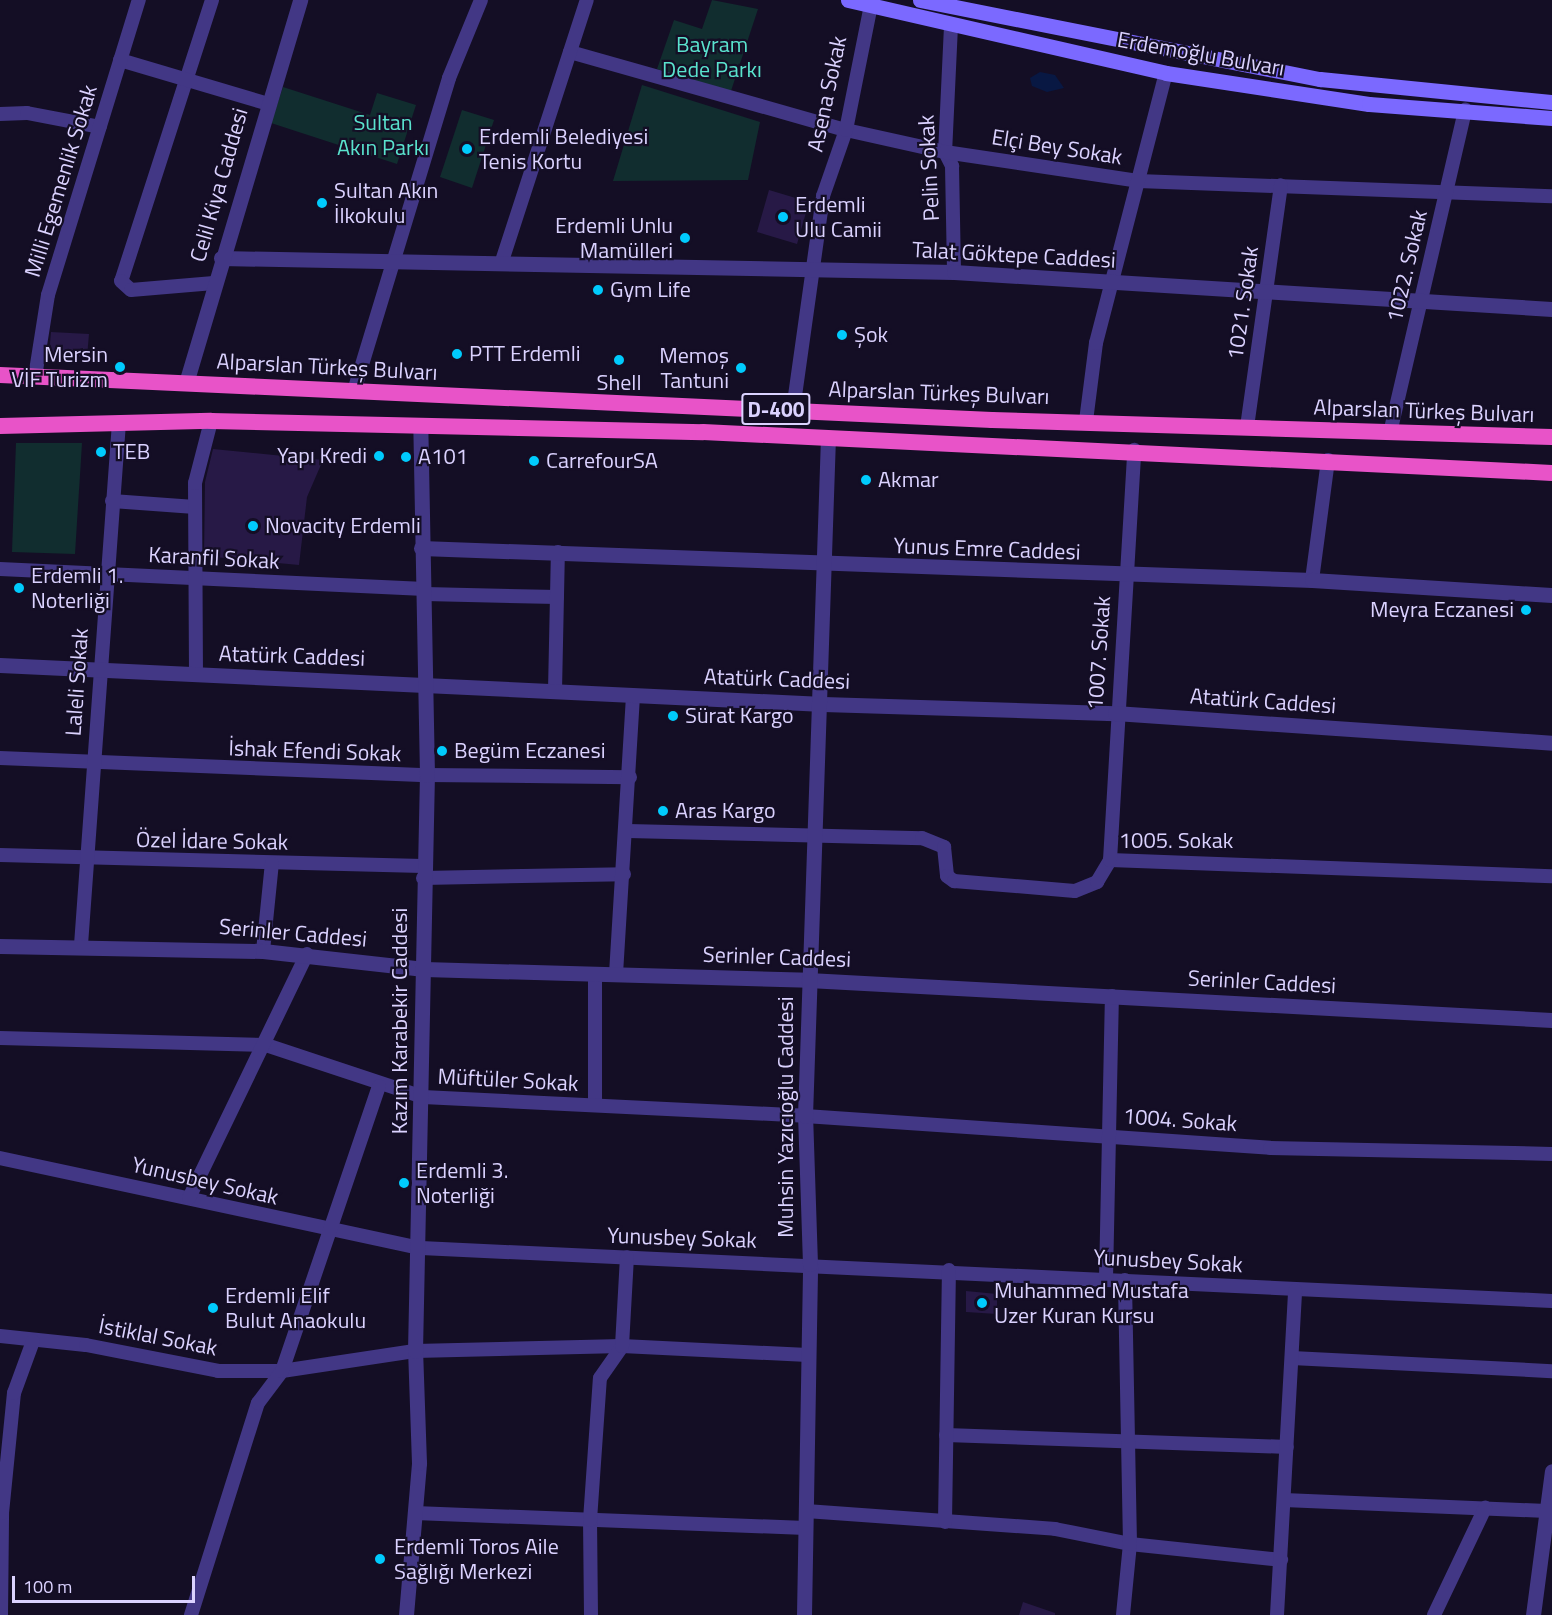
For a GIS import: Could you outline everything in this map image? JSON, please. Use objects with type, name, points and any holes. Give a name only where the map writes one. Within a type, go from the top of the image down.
[{"type":"highway","name":"Alparslan Türkeş Bulvarı","points":[[0,375],[793,410],[1552,437]]},
{"type":"highway","name":"D-400","points":[[0,426],[211,421],[828,438],[1134,450],[1552,473]]},
{"type":"main road","name":"Erdemoğlu Bulvarı","points":[[848,0],[871,3],[951,26],[1166,73],[1369,104],[1552,118]]},
{"type":"main road","name":"Erdemoğlu Bulvarı","points":[[920,0],[1320,79],[1552,102]]},
{"type":"street","name":"Milli Egemenlik Sokak","points":[[35,377],[48,294],[139,0]]},
{"type":"street","points":[[212,0],[121,281],[131,290],[214,283]]},
{"type":"street","name":"Celil Kiya Caddesi","points":[[186,383],[265,103],[300,0]]},
{"type":"street","points":[[354,391],[449,78],[481,0]]},
{"type":"street","points":[[502,261],[587,0]]},
{"type":"street","name":"Asena Sokak","points":[[793,410],[810,269],[823,196],[846,130],[871,3]]},
{"type":"street","name":"Pelin Sokak","points":[[951,26],[945,152],[952,166],[954,273]]},
{"type":"street","name":"Elçi Bey Sokak","points":[[570,52],[846,130],[945,152],[1138,181],[1552,196]]},
{"type":"street","points":[[120,60],[265,103]]},
{"type":"street","points":[[1086,421],[1096,343],[1166,73]]},
{"type":"street","name":"1022. Sokak","points":[[1390,433],[1465,110]]},
{"type":"street","points":[[0,114],[27,113],[100,127]]},
{"type":"street","name":"1021. Sokak","points":[[1246,427],[1281,185]]},
{"type":"street","name":"Talat Göktepe Caddesi","points":[[221,258],[502,261],[954,273],[1552,309]]},
{"type":"street","points":[[196,675],[195,483],[211,421]]},
{"type":"street","name":"Laleli Sokak","points":[[81,945],[99,670],[119,422]]},
{"type":"street","name":"Kazım Karabekir Caddesi","points":[[406,1615],[415,1513],[415,1350],[421,1248],[423,872],[427,775],[423,682],[425,591],[421,548],[420,426]]},
{"type":"street","name":"Muhsin Yazıcıoğlu Caddesi","points":[[804,1615],[810,1264],[805,1116],[808,980],[817,837],[828,565],[828,438]]},
{"type":"street","name":"1007. Sokak","points":[[1110,860],[1115,713],[1134,450]]},
{"type":"street","points":[[1312,580],[1328,460]]},
{"type":"street","points":[[112,501],[195,507]]},
{"type":"street","name":"Yunus Emre Caddesi","points":[[421,548],[558,552],[1126,578],[1312,580],[1552,595]]},
{"type":"street","points":[[555,691],[558,552]]},
{"type":"street","name":"Karanfil Sokak","points":[[0,569],[107,572],[195,579],[557,597]]},
{"type":"street","name":"Atatürk Caddesi","points":[[0,664],[196,675],[423,682],[633,696],[1115,713],[1552,743]]},
{"type":"street","points":[[616,974],[628,831],[633,696]]},
{"type":"street","name":"İshak Efendi Sokak","points":[[0,758],[93,765],[427,775],[630,777]]},
{"type":"street","name":"1005. Sokak","points":[[628,831],[922,838],[944,847],[947,876],[954,881],[1075,891],[1096,882],[1110,860],[1552,876]]},
{"type":"street","name":"Özel İdare Sokak","points":[[0,855],[272,863],[423,872],[624,874]]},
{"type":"street","points":[[263,951],[272,863]]},
{"type":"street","name":"Serinler Caddesi","points":[[0,946],[81,945],[263,951],[307,954],[424,969],[808,980],[1552,1020]]},
{"type":"street","points":[[189,1198],[266,1045],[307,954]]},
{"type":"street","points":[[595,974],[595,1106]]},
{"type":"street","points":[[1106,1279],[1107,1136],[1112,996]]},
{"type":"street","name":"Müftüler Sokak","points":[[0,1038],[266,1045],[379,1086],[423,1097],[805,1116]]},
{"type":"street","points":[[191,1615],[258,1403],[282,1371],[379,1086]]},
{"type":"street","name":"1004. Sokak","points":[[805,1116],[1270,1148],[1552,1154]]},
{"type":"street","name":"Yunusbey Sokak","points":[[0,1158],[189,1198],[329,1232],[421,1248],[949,1270],[1295,1290],[1552,1301]]},
{"type":"street","points":[[591,1615],[590,1520],[600,1378],[622,1346],[627,1257]]},
{"type":"street","points":[[945,1522],[949,1270]]},
{"type":"street","points":[[1123,1615],[1130,1544],[1125,1280]]},
{"type":"street","points":[[1277,1615],[1295,1290]]},
{"type":"street","name":"İstiklal Sokak","points":[[0,1336],[33,1341],[86,1344],[218,1371],[282,1371],[415,1350],[622,1346],[808,1355]]},
{"type":"street","points":[[1,1615],[2,1513],[14,1394],[33,1341]]},
{"type":"street","points":[[1292,1358],[1552,1371]]},
{"type":"street","points":[[946,1435],[1128,1440],[1287,1448]]},
{"type":"street","points":[[1533,1615],[1552,1476]]},
{"type":"street","points":[[1284,1500],[1547,1511]]},
{"type":"street","points":[[1434,1615],[1485,1509]]},
{"type":"street","points":[[806,1511],[1055,1529],[1130,1544],[1281,1560]]},
{"type":"street","points":[[415,1513],[806,1528]]},
{"type":"green space","name":"Bayram Dede Parkı","points":[[712,0],[758,9],[730,94],[657,69],[674,20],[702,29]]},
{"type":"green space","name":"Bayram Dede Parkı","points":[[642,85],[760,122],[748,180],[613,181]]},
{"type":"green space","name":"Sultan Akın Parkı","points":[[283,87],[370,115],[377,93],[416,105],[397,164],[271,123]]},
{"type":"green space","name":"Erdemli Belediyesi Tenis Kortu","points":[[462,110],[494,120],[472,188],[440,177]]},
{"type":"green space","points":[[16,443],[82,443],[75,554],[12,552]]},
{"type":"water","points":[[1040,72],[1055,75],[1064,88],[1047,92],[1032,86],[1030,78]]},
{"type":"building","name":"Erdemli Ulu Camii","points":[[769,190],[809,202],[797,244],[757,232]]},
{"type":"building","points":[[51,332],[89,334],[87,357],[49,355]]},
{"type":"building","name":"Novacity Erdemli","points":[[213,449],[323,460],[307,497],[299,565],[204,556],[205,482]]},
{"type":"building","name":"Muhammed Mustafa Uzer Kuran Kursu","points":[[966,1291],[997,1294],[997,1314],[966,1312]]},
{"type":"building","points":[[1023,1602],[1055,1613],[1055,1615],[1019,1615]]},
{"type":"place","name":"Erdemli Belediyesi Tenis Kortu","points":[[467,149]]},
{"type":"place","name":"Sultan Akın İlkokulu","points":[[322,203]]},
{"type":"place","name":"Erdemli Ulu Camii","points":[[783,217]]},
{"type":"place","name":"Erdemli Unlu Mamülleri","points":[[685,238]]},
{"type":"place","name":"Gym Life","points":[[598,290]]},
{"type":"place","name":"Şok","points":[[842,335]]},
{"type":"place","name":"PTT Erdemli","points":[[457,354]]},
{"type":"place","name":"Shell","points":[[619,360]]},
{"type":"place","name":"Mersin VİF Turizm","points":[[120,367]]},
{"type":"place","name":"Memoş Tantuni","points":[[741,368]]},
{"type":"place","name":"TEB","points":[[101,452]]},
{"type":"place","name":"Yapı Kredi","points":[[379,456]]},
{"type":"place","name":"A101","points":[[406,457]]},
{"type":"place","name":"CarrefourSA","points":[[534,461]]},
{"type":"place","name":"Akmar","points":[[866,480]]},
{"type":"place","name":"Novacity Erdemli","points":[[253,526]]},
{"type":"place","name":"Erdemli 1. Noterliği","points":[[19,588]]},
{"type":"place","name":"Meyra Eczanesi","points":[[1526,610]]},
{"type":"place","name":"Sürat Kargo","points":[[673,716]]},
{"type":"place","name":"Begüm Eczanesi","points":[[442,751]]},
{"type":"place","name":"Aras Kargo","points":[[663,811]]},
{"type":"place","name":"Erdemli 3. Noterliği","points":[[404,1183]]},
{"type":"place","name":"Muhammed Mustafa Uzer Kuran Kursu","points":[[982,1303]]},
{"type":"place","name":"Erdemli Elif Bulut Anaokulu","points":[[213,1308]]},
{"type":"place","name":"Erdemli Toros Aile Sağlığı Merkezi","points":[[380,1559]]}]
